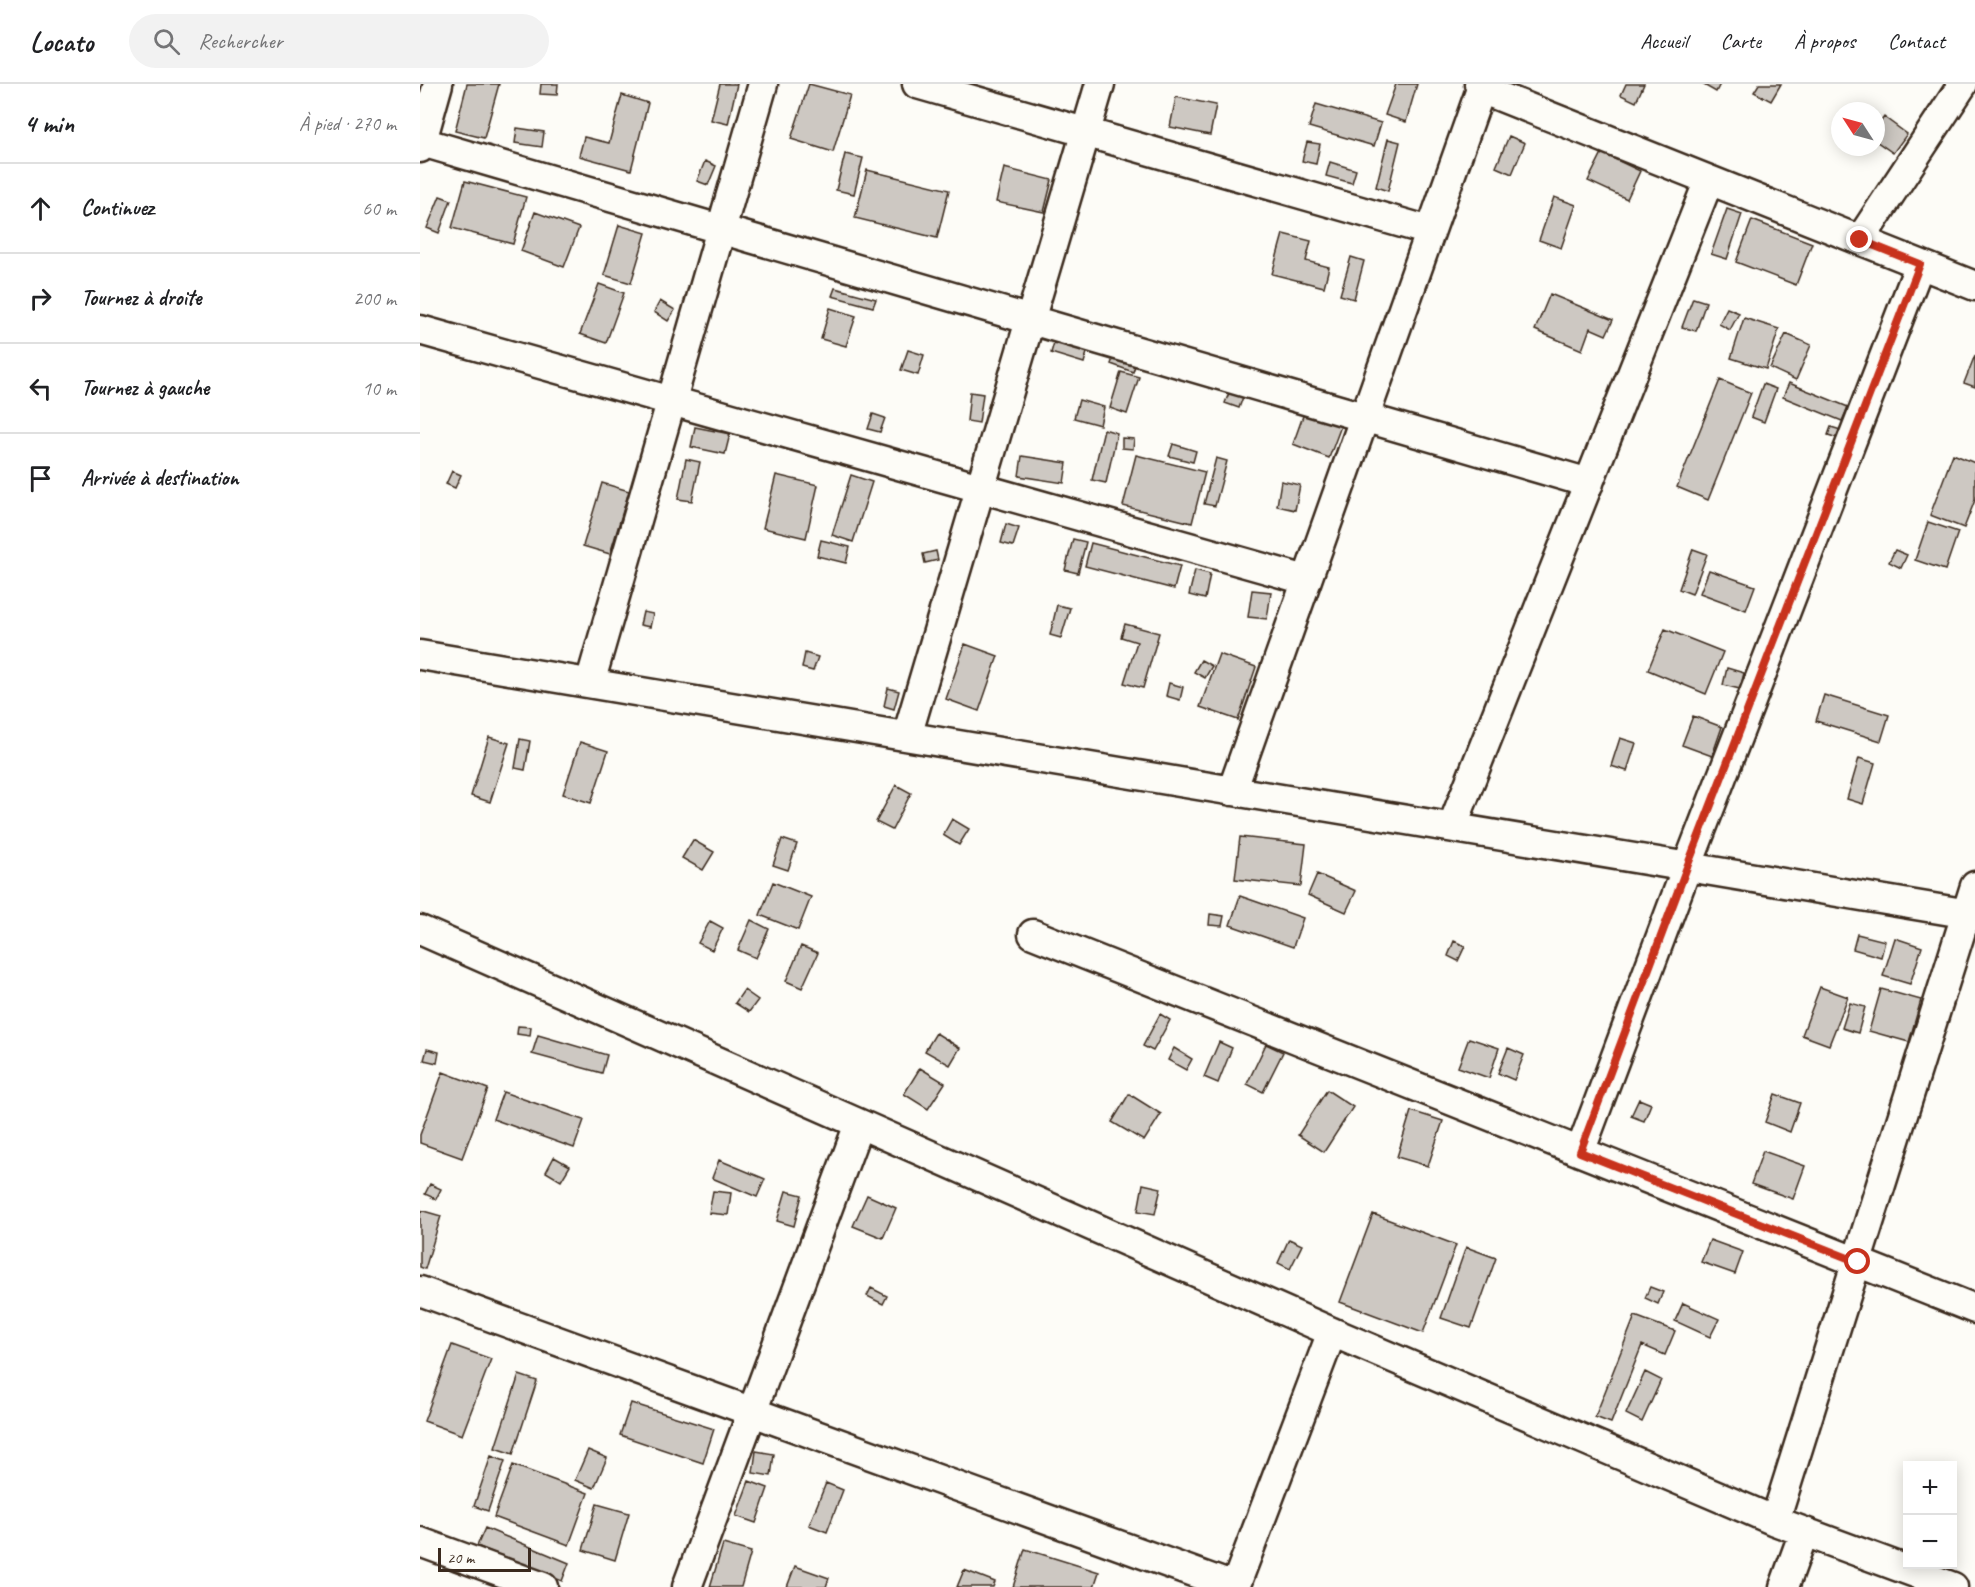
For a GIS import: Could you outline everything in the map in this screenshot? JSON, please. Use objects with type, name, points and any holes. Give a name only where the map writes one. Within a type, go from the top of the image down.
[{"type":"street","points":[[438,84],[421,145],[1589,483]]},
{"type":"street","points":[[590,683],[763,84]]},
{"type":"street","points":[[917,84],[1430,231]]},
{"type":"street","points":[[907,736],[1100,84]]},
{"type":"street","points":[[1860,240],[1963,84]]},
{"type":"street","points":[[1232,791],[1480,87],[1975,286]]},
{"type":"street","points":[[1452,827],[1709,180]]},
{"type":"street","points":[[1580,1152],[1687,867],[1920,264]]},
{"type":"street","points":[[420,330],[1306,580]]},
{"type":"street","points":[[420,655],[1971,914]]},
{"type":"street","points":[[1775,1521],[1971,914],[1975,886]]},
{"type":"street","points":[[420,930],[1332,1332],[1775,1521],[1953,1587]]},
{"type":"street","points":[[1033,934],[1975,1308]]},
{"type":"street","points":[[687,1587],[859,1124]]},
{"type":"street","points":[[420,1291],[1235,1587],[1332,1332]]},
{"type":"street","points":[[1784,1587],[1804,1532]]},
{"type":"street","points":[[420,1542],[543,1587]]},
{"type":"building","points":[[467,84],[499,84],[484,138],[455,131]]},
{"type":"building","points":[[541,84],[558,84],[557,95],[540,94]]},
{"type":"building","points":[[720,84],[737,84],[728,124],[711,120]]},
{"type":"building","points":[[809,84],[850,95],[833,152],[791,139]]},
{"type":"building","points":[[1396,84],[1417,84],[1406,122],[1385,115]]},
{"type":"building","points":[[1626,84],[1644,84],[1636,102],[1621,95]]},
{"type":"building","points":[[1702,84],[1720,84],[1716,92]]},
{"type":"building","points":[[1759,84],[1781,84],[1771,101],[1754,92]]},
{"type":"building","points":[[622,95],[648,103],[631,170],[579,156],[584,137],[609,143]]},
{"type":"building","points":[[1176,97],[1216,105],[1210,135],[1170,127]]},
{"type":"building","points":[[1316,104],[1381,123],[1374,146],[1309,127]]},
{"type":"building","points":[[1885,118],[1907,134],[1893,153],[1885,147]]},
{"type":"building","points":[[517,128],[544,132],[542,147],[515,143]]},
{"type":"building","points":[[1509,136],[1525,143],[1512,174],[1496,167]]},
{"type":"building","points":[[1388,139],[1400,142],[1388,191],[1376,187]]},
{"type":"building","points":[[1307,142],[1320,144],[1316,164],[1302,161]]},
{"type":"building","points":[[1602,153],[1640,171],[1627,199],[1588,181]]},
{"type":"building","points":[[845,154],[863,158],[854,194],[836,190]]},
{"type":"building","points":[[705,161],[716,166],[708,185],[697,181]]},
{"type":"building","points":[[1330,162],[1356,170],[1352,183],[1326,176]]},
{"type":"building","points":[[1004,168],[1052,180],[1044,212],[996,202]]},
{"type":"building","points":[[867,170],[949,190],[937,238],[855,218]]},
{"type":"building","points":[[465,181],[526,197],[513,244],[452,228]]},
{"type":"building","points":[[440,196],[451,200],[439,233],[427,228]]},
{"type":"building","points":[[1554,197],[1576,205],[1561,248],[1539,240]]},
{"type":"building","points":[[1727,209],[1742,214],[1727,259],[1711,254]]},
{"type":"building","points":[[535,212],[579,228],[564,267],[521,251]]},
{"type":"building","points":[[1752,220],[1812,243],[1796,285],[1736,262]]},
{"type":"building","points":[[619,225],[646,233],[631,283],[604,275]]},
{"type":"building","points":[[1283,234],[1311,241],[1306,261],[1329,267],[1324,287],[1272,274]]},
{"type":"building","points":[[1351,257],[1364,261],[1354,299],[1340,295]]},
{"type":"building","points":[[599,284],[624,293],[606,343],[580,334]]},
{"type":"building","points":[[835,288],[876,299],[873,307],[832,296]]},
{"type":"building","points":[[1550,294],[1613,320],[1606,335],[1590,328],[1582,350],[1535,330]]},
{"type":"building","points":[[1693,298],[1706,302],[1696,331],[1682,327]]},
{"type":"building","points":[[660,301],[675,310],[668,321],[654,312]]},
{"type":"building","points":[[830,308],[856,316],[846,346],[821,339]]},
{"type":"building","points":[[1727,308],[1739,313],[1730,330],[1719,324]]},
{"type":"building","points":[[1744,318],[1779,329],[1766,369],[1731,358]]},
{"type":"building","points":[[1057,332],[1090,342],[1084,363],[1051,353]]},
{"type":"building","points":[[1786,334],[1811,345],[1796,380],[1770,368]]},
{"type":"building","points":[[908,350],[924,355],[918,375],[901,370]]},
{"type":"building","points":[[1116,351],[1137,359],[1133,372],[1111,364]]},
{"type":"building","points":[[1975,355],[1975,387],[1964,383]]},
{"type":"building","points":[[1121,372],[1139,377],[1127,414],[1110,408]]},
{"type":"building","points":[[1720,380],[1751,393],[1708,500],[1677,487]]},
{"type":"building","points":[[1789,383],[1848,407],[1842,421],[1783,397]]},
{"type":"building","points":[[1763,384],[1776,389],[1764,422],[1751,417]]},
{"type":"building","points":[[970,392],[983,394],[979,423],[967,421]]},
{"type":"building","points":[[1229,393],[1243,397],[1239,408],[1225,403]]},
{"type":"building","points":[[1079,400],[1104,407],[1100,425],[1074,418]]},
{"type":"building","points":[[1304,413],[1341,426],[1329,458],[1293,444]]},
{"type":"building","points":[[873,414],[885,418],[880,432],[868,429]]},
{"type":"building","points":[[695,427],[730,434],[725,454],[691,447]]},
{"type":"building","points":[[1831,427],[1844,431],[1841,439],[1828,435]]},
{"type":"building","points":[[1104,429],[1117,433],[1106,483],[1092,480]]},
{"type":"building","points":[[1122,438],[1134,439],[1133,449],[1122,448]]},
{"type":"building","points":[[1173,444],[1196,451],[1193,462],[1169,456]]},
{"type":"building","points":[[1953,454],[1975,463],[1975,500],[1964,528],[1930,515]]},
{"type":"building","points":[[1136,455],[1205,472],[1192,523],[1123,506]]},
{"type":"building","points":[[1022,456],[1067,463],[1064,483],[1019,476]]},
{"type":"building","points":[[1216,458],[1227,461],[1215,506],[1204,504]]},
{"type":"building","points":[[686,459],[700,462],[692,501],[678,499]]},
{"type":"building","points":[[452,471],[461,475],[455,488],[446,484]]},
{"type":"building","points":[[776,475],[818,485],[806,538],[763,528]]},
{"type":"building","points":[[851,475],[872,482],[853,542],[832,535]]},
{"type":"building","points":[[1281,481],[1300,485],[1295,510],[1277,506]]},
{"type":"building","points":[[602,483],[629,491],[610,554],[583,546]]},
{"type":"building","points":[[1928,522],[1958,532],[1945,570],[1915,560]]},
{"type":"building","points":[[1006,524],[1019,528],[1013,546],[1001,543]]},
{"type":"building","points":[[1073,539],[1086,542],[1078,573],[1065,570]]},
{"type":"building","points":[[821,540],[850,547],[846,563],[817,556]]},
{"type":"building","points":[[1091,543],[1180,566],[1174,589],[1085,566]]},
{"type":"building","points":[[1693,549],[1707,554],[1692,594],[1679,589]]},
{"type":"building","points":[[1895,550],[1907,555],[1901,568],[1889,562]]},
{"type":"building","points":[[936,551],[938,560],[925,563],[923,554]]},
{"type":"building","points":[[1195,570],[1210,574],[1205,599],[1189,595]]},
{"type":"building","points":[[1709,570],[1755,586],[1746,610],[1700,593]]},
{"type":"building","points":[[1252,590],[1271,592],[1267,619],[1248,617]]},
{"type":"building","points":[[1057,605],[1070,608],[1061,638],[1050,635]]},
{"type":"building","points":[[643,612],[653,614],[650,627],[640,625]]},
{"type":"building","points":[[1125,624],[1159,633],[1143,688],[1124,683],[1137,642],[1121,637]]},
{"type":"building","points":[[1665,629],[1723,652],[1706,694],[1648,670]]},
{"type":"building","points":[[965,644],[998,656],[979,711],[946,699]]},
{"type":"building","points":[[805,653],[818,657],[813,671],[802,668]]},
{"type":"building","points":[[1219,654],[1256,667],[1238,720],[1200,707]]},
{"type":"building","points":[[1201,660],[1212,666],[1205,678],[1194,672]]},
{"type":"building","points":[[1727,668],[1744,673],[1740,689],[1723,685]]},
{"type":"building","points":[[1169,683],[1183,687],[1180,700],[1166,696]]},
{"type":"building","points":[[888,688],[899,691],[894,709],[884,706]]},
{"type":"building","points":[[1824,695],[1889,715],[1881,741],[1816,721]]},
{"type":"building","points":[[1693,716],[1722,727],[1712,756],[1682,745]]},
{"type":"building","points":[[489,737],[509,743],[490,802],[471,796]]},
{"type":"building","points":[[1620,738],[1636,743],[1627,771],[1611,766]]},
{"type":"building","points":[[520,739],[530,741],[525,770],[515,768]]},
{"type":"building","points":[[580,742],[608,751],[591,803],[563,794]]},
{"type":"building","points":[[1859,758],[1875,763],[1863,804],[1847,799]]},
{"type":"building","points":[[896,785],[911,793],[892,830],[876,822]]},
{"type":"building","points":[[952,819],[969,829],[959,845],[943,835]]},
{"type":"building","points":[[1240,837],[1306,844],[1301,886],[1235,879]]},
{"type":"building","points":[[782,839],[797,844],[788,870],[773,865]]},
{"type":"building","points":[[693,840],[714,852],[703,870],[682,858]]},
{"type":"building","points":[[1317,874],[1356,891],[1346,912],[1308,895]]},
{"type":"building","points":[[773,882],[811,897],[798,930],[760,915]]},
{"type":"building","points":[[1240,896],[1303,918],[1293,947],[1230,925]]},
{"type":"building","points":[[1210,914],[1224,916],[1222,926],[1209,925]]},
{"type":"building","points":[[751,920],[769,929],[756,958],[738,950]]},
{"type":"building","points":[[710,921],[723,928],[712,950],[698,943]]},
{"type":"building","points":[[1857,934],[1885,941],[1881,957],[1853,949]]},
{"type":"building","points":[[1895,938],[1922,947],[1910,984],[1883,976]]},
{"type":"building","points":[[1454,941],[1465,946],[1458,961],[1448,956]]},
{"type":"building","points":[[801,946],[818,953],[802,988],[786,981]]},
{"type":"building","points":[[1820,987],[1848,997],[1829,1045],[1802,1035]]},
{"type":"building","points":[[1881,989],[1921,1000],[1909,1042],[1869,1031]]},
{"type":"building","points":[[744,990],[758,1000],[749,1012],[735,1003]]},
{"type":"building","points":[[1850,1003],[1865,1007],[1858,1033],[1842,1028]]},
{"type":"building","points":[[1160,1014],[1170,1020],[1153,1051],[1143,1046]]},
{"type":"building","points":[[518,1026],[531,1027],[530,1036],[517,1034]]},
{"type":"building","points":[[936,1033],[960,1048],[950,1065],[925,1051]]},
{"type":"building","points":[[538,1035],[607,1055],[602,1073],[532,1054]]},
{"type":"building","points":[[1469,1038],[1499,1048],[1489,1078],[1458,1067]]},
{"type":"building","points":[[1219,1042],[1232,1048],[1218,1083],[1204,1077]]},
{"type":"building","points":[[1266,1044],[1283,1052],[1263,1092],[1247,1084]]},
{"type":"building","points":[[1174,1048],[1192,1059],[1186,1070],[1168,1060]]},
{"type":"building","points":[[1508,1048],[1524,1055],[1514,1080],[1498,1073]]},
{"type":"building","points":[[427,1049],[439,1052],[437,1063],[424,1060]]},
{"type":"building","points":[[920,1068],[945,1083],[928,1109],[904,1094]]},
{"type":"building","points":[[443,1072],[488,1089],[462,1158],[420,1143],[420,1135]]},
{"type":"building","points":[[1327,1090],[1353,1107],[1324,1152],[1298,1135]]},
{"type":"building","points":[[503,1092],[584,1120],[574,1148],[493,1119]]},
{"type":"building","points":[[1129,1094],[1161,1114],[1144,1141],[1112,1122]]},
{"type":"building","points":[[1775,1094],[1800,1103],[1790,1132],[1765,1122]]},
{"type":"building","points":[[1639,1099],[1651,1104],[1644,1121],[1631,1116]]},
{"type":"building","points":[[1411,1111],[1443,1121],[1428,1166],[1397,1157]]},
{"type":"building","points":[[1763,1151],[1805,1166],[1793,1199],[1751,1184]]},
{"type":"building","points":[[554,1157],[570,1166],[561,1181],[546,1172]]},
{"type":"building","points":[[719,1160],[765,1179],[757,1197],[712,1178]]},
{"type":"building","points":[[430,1184],[441,1189],[436,1199],[425,1194]]},
{"type":"building","points":[[1143,1184],[1161,1188],[1155,1214],[1138,1211]]},
{"type":"building","points":[[713,1191],[731,1193],[728,1215],[709,1213]]},
{"type":"building","points":[[786,1191],[802,1195],[794,1226],[777,1221]]},
{"type":"building","points":[[867,1195],[896,1208],[883,1238],[853,1226]]},
{"type":"building","points":[[420,1210],[441,1216],[425,1269],[420,1267]]},
{"type":"building","points":[[1373,1214],[1456,1245],[1423,1333],[1340,1302]]},
{"type":"building","points":[[1289,1239],[1302,1245],[1290,1269],[1278,1263]]},
{"type":"building","points":[[1710,1240],[1743,1252],[1735,1274],[1701,1262]]},
{"type":"building","points":[[1466,1247],[1496,1258],[1471,1328],[1441,1318]]},
{"type":"building","points":[[1650,1287],[1663,1292],[1658,1304],[1645,1298]]},
{"type":"building","points":[[871,1288],[887,1296],[883,1304],[867,1296]]},
{"type":"building","points":[[1683,1303],[1719,1319],[1710,1337],[1675,1321]]},
{"type":"building","points":[[1635,1316],[1675,1331],[1665,1355],[1642,1345],[1611,1423],[1595,1417]]},
{"type":"building","points":[[452,1345],[491,1359],[462,1435],[424,1421]]},
{"type":"building","points":[[1645,1372],[1661,1380],[1642,1422],[1626,1414]]},
{"type":"building","points":[[519,1375],[537,1381],[513,1454],[495,1448]]},
{"type":"building","points":[[631,1403],[714,1429],[703,1463],[620,1435]]},
{"type":"building","points":[[588,1450],[607,1458],[594,1488],[575,1480]]},
{"type":"building","points":[[756,1451],[774,1454],[771,1476],[753,1473]]},
{"type":"building","points":[[491,1456],[505,1461],[488,1511],[474,1506]]},
{"type":"building","points":[[513,1465],[588,1493],[569,1545],[494,1517]]},
{"type":"building","points":[[749,1481],[768,1488],[756,1523],[736,1516]]},
{"type":"building","points":[[826,1483],[843,1490],[827,1532],[809,1525]]},
{"type":"building","points":[[597,1504],[629,1513],[615,1560],[583,1550]]},
{"type":"building","points":[[485,1528],[569,1563],[562,1581],[477,1546]]},
{"type":"building","points":[[723,1544],[751,1552],[741,1587],[710,1587]]},
{"type":"building","points":[[1025,1549],[1099,1572],[1094,1587],[1013,1587]]},
{"type":"building","points":[[795,1566],[829,1578],[826,1587],[787,1587]]},
{"type":"building","points":[[964,1570],[995,1582],[993,1587],[957,1587]]},
{"type":"route","points":[[1858,1262],[1580,1152],[1687,867],[1920,264],[1860,240]]}]
